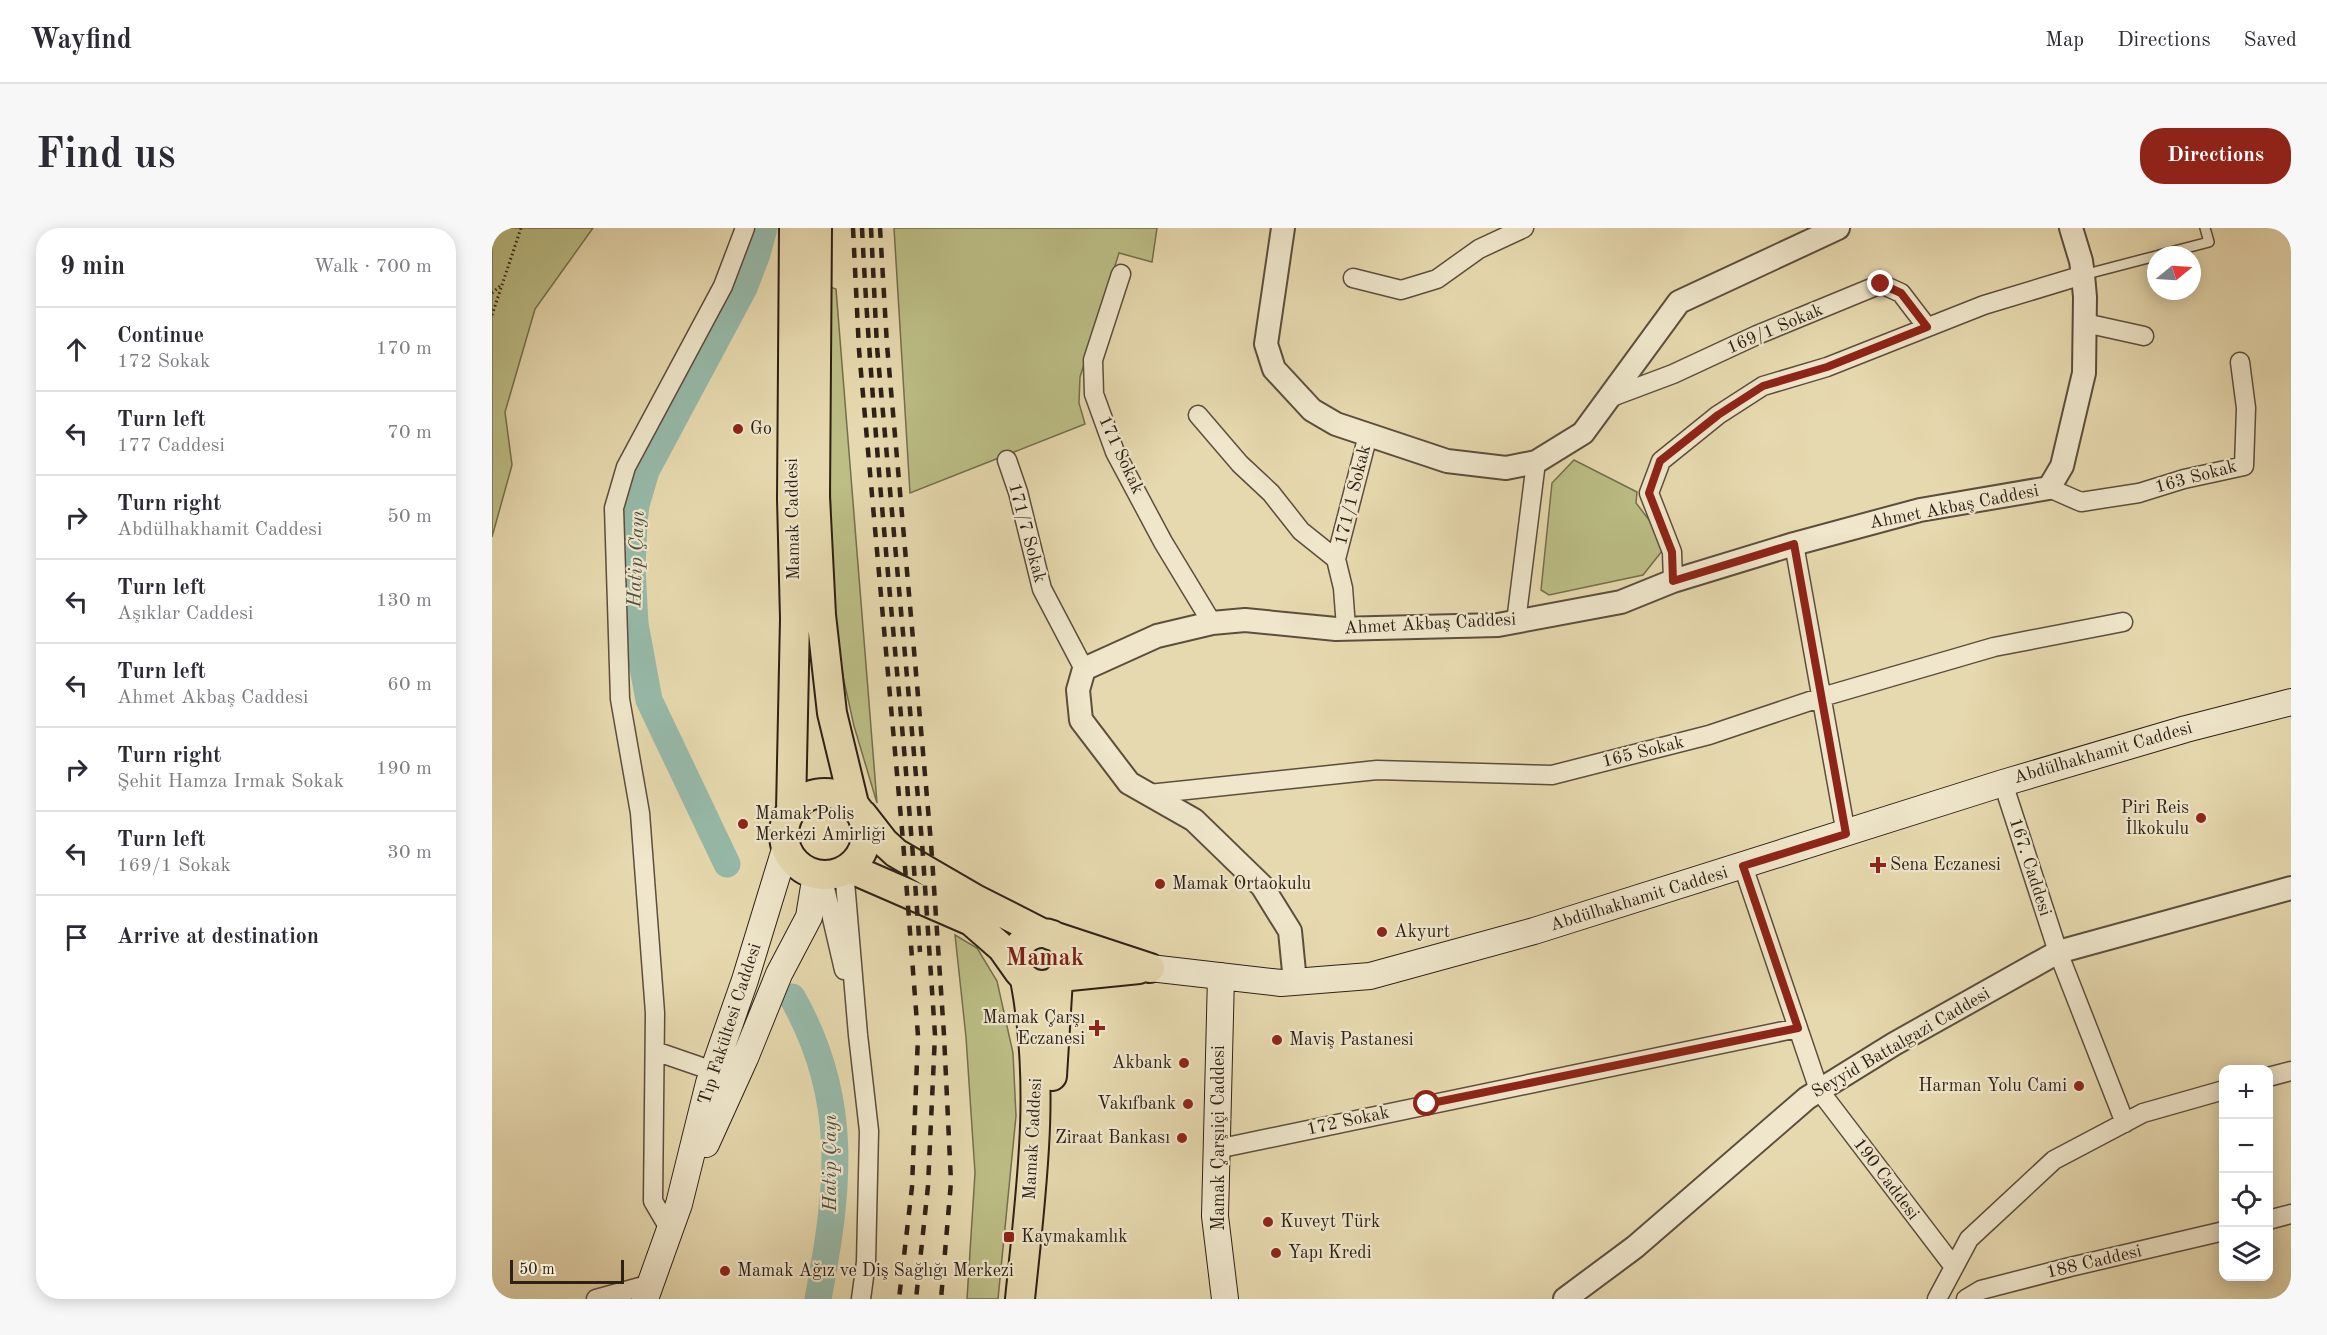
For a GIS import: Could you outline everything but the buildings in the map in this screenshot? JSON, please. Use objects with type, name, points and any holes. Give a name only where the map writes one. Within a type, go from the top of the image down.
[{"type":"main road","name":"Mamak Caddesi","points":[[791,810],[795,619],[792,500],[794,228]]},
{"type":"main road","name":"Mamak Caddesi","points":[[817,228],[814,497],[821,615],[832,713],[858,809],[884,842],[896,853],[977,900],[1046,934],[1150,968]]},
{"type":"main road","name":"Abdülhakhamit Caddesi","points":[[1150,968],[1281,982],[1370,976],[1534,931],[2003,783],[2186,729],[2291,702]]},
{"type":"main road","points":[[833,793],[844,797],[858,809],[866,827],[867,840],[863,851],[833,872],[799,866],[791,857],[786,846],[785,827],[791,810],[809,796],[833,793]]},
{"type":"main road","name":"Tıp Fakültesi Caddesi","points":[[648,1292],[679,1204],[713,1071],[745,980],[786,846]]},
{"type":"main road","name":"Mamak Caddesi","points":[[833,872],[971,921],[1002,948],[1022,976],[1035,1039],[1036,1119],[1020,1299]]},
{"type":"main road","name":"Tıp Fakültesi Caddesi","points":[[679,1204],[745,1058],[779,974],[833,872]]},
{"type":"main road","points":[[1059,978],[1065,970],[1067,953],[1058,939],[1046,934],[1025,939],[1016,954],[1022,976],[1038,985],[1046,985],[1059,978],[1150,968]]},
{"type":"main road","name":"Mamak Çarşıiçi Caddesi","points":[[1221,976],[1215,1216],[1225,1299]]},
{"type":"main road","name":"Mamak Caddesi","points":[[1034,1299],[1050,1119],[1059,978]]},
{"type":"street","points":[[670,1230],[653,1201],[656,1013],[640,813],[620,699],[614,508],[626,467],[723,286],[745,228]]},
{"type":"street","points":[[1283,228],[1266,344],[1274,369],[1312,410],[1336,424],[1447,461],[1506,468],[1536,462],[1583,433],[1679,302],[1838,228]]},
{"type":"street","points":[[1353,278],[1401,290],[1437,279],[1479,249],[1524,228]]},
{"type":"street","name":"Ahmet Akbaş Caddesi","points":[[1084,669],[1157,636],[1212,623],[1245,620],[1336,629],[1498,625],[1516,622],[1621,602],[1673,581],[1794,544],[1920,510],[2049,488],[2062,466],[2084,373],[2083,275],[2071,228]]},
{"type":"street","name":"171 Sokak","points":[[1121,274],[1093,360],[1094,394],[1115,452],[1163,542],[1212,623]]},
{"type":"street","points":[[1673,581],[1672,552],[1649,493],[1660,461],[1718,415],[1763,386],[1827,367],[1984,305],[2083,275]]},
{"type":"street","name":"169/1 Sokak","points":[[1609,398],[1673,374],[1756,335],[1881,284],[1901,293],[1927,327]]},
{"type":"street","points":[[2085,322],[2144,336]]},
{"type":"street","name":"163 Sokak","points":[[2049,488],[2081,502],[2139,493],[2184,479],[2244,466],[2246,408],[2240,362]]},
{"type":"street","points":[[1198,415],[1240,464],[1271,493],[1301,531],[1336,559]]},
{"type":"street","name":"171/1 Sokak","points":[[1346,627],[1343,588],[1336,559],[1368,435]]},
{"type":"street","name":"171/7 Sokak","points":[[1007,460],[1018,492],[1042,589],[1084,669]]},
{"type":"street","points":[[1516,622],[1536,462]]},
{"type":"street","points":[[1794,544],[1846,834]]},
{"type":"street","name":"165 Sokak","points":[[1149,795],[1377,770],[1552,775],[1710,735],[1822,697],[1994,646],[2123,622]]},
{"type":"street","points":[[1084,669],[1078,690],[1081,720],[1129,783],[1194,820],[1262,886],[1290,931],[1295,982]]},
{"type":"street","name":"167. Caddesi","points":[[2003,783],[2058,952],[2125,1123]]},
{"type":"street","name":"190 Caddesi","points":[[1743,866],[1819,1090],[1954,1268]]},
{"type":"street","points":[[833,872],[858,1035],[869,1131],[866,1262],[861,1299]]},
{"type":"street","name":"Seyyid Battalgazi Caddesi","points":[[1565,1299],[1635,1247],[1807,1098],[1894,1044],[2058,952],[2291,888]]},
{"type":"street","name":"172 Sokak","points":[[1216,1149],[1798,1028]]},
{"type":"street","points":[[655,1051],[713,1071]]},
{"type":"street","points":[[2273,1076],[2291,1071]]},
{"type":"street","points":[[1937,1299],[1968,1239],[2054,1160],[2143,1113],[2219,1096]]},
{"type":"street","points":[[2273,1219],[2291,1214]]},
{"type":"street","name":"188 Caddesi","points":[[1966,1299],[1981,1290],[2219,1233]]},
{"type":"street","points":[[596,1299],[648,1292]]},
{"type":"lane","points":[[2193,246],[2209,242],[2205,228]]},
{"type":"lane","points":[[2083,275],[2147,258]]},
{"type":"path","points":[[492,315],[521,228]]},
{"type":"path","points":[[492,293],[501,285]]},
{"type":"green space","points":[[492,228],[593,228],[535,309],[505,412],[512,465],[492,537]]},
{"type":"green space","points":[[894,228],[1157,228],[1152,262],[1119,253],[1080,377],[1079,403],[1085,424],[910,493]]},
{"type":"green space","points":[[827,286],[836,289],[877,803],[854,726],[840,663],[832,589]]},
{"type":"green space","points":[[1574,460],[1637,492],[1636,503],[1653,525],[1662,551],[1643,575],[1549,595],[1541,590],[1552,483]]},
{"type":"green space","points":[[955,935],[977,948],[997,981],[1013,1053],[1016,1116],[998,1299],[967,1299],[975,1173],[966,1037]]},
{"type":"waterway","name":"Hatip Çayı","points":[[727,864],[649,700],[635,624],[632,568],[634,522],[636,505],[646,471],[744,288],[764,228]]},
{"type":"waterway","name":"Hatip Çayı","points":[[792,997],[811,1035],[823,1072],[831,1108],[835,1145],[831,1219],[818,1299]]},
{"type":"railway","points":[[853,228],[859,350],[918,1036],[912,1187],[899,1299]]},
{"type":"railway","points":[[862,228],[881,500],[920,952]]},
{"type":"railway","points":[[871,228],[877,347],[922,842],[935,1035],[928,1186],[916,1299]]},
{"type":"railway","points":[[880,228],[887,345],[931,843],[944,1035],[951,1182],[941,1299]]},
{"type":"place","name":"Go","points":[[738,429]]},
{"type":"place","name":"Piri Reis İlkokulu","points":[[2201,818]]},
{"type":"place","name":"Mamak Polis Merkezi Amirliği","points":[[743,824]]},
{"type":"place","name":"Sena Eczanesi","points":[[1878,865]]},
{"type":"place","name":"Mamak Ortaokulu","points":[[1160,884]]},
{"type":"place","name":"Akyurt","points":[[1382,932]]},
{"type":"place","name":"Mamak Çarşı Eczanesi","points":[[1097,1028]]},
{"type":"place","name":"Maviş Pastanesi","points":[[1277,1040]]},
{"type":"place","name":"Akbank","points":[[1184,1063]]},
{"type":"place","name":"Harman Yolu Cami","points":[[2079,1086]]},
{"type":"place","name":"Vakıfbank","points":[[1188,1104]]},
{"type":"place","name":"Ziraat Bankası","points":[[1182,1138]]},
{"type":"place","name":"Kuveyt Türk","points":[[1268,1222]]},
{"type":"place","name":"Kaymakamlık","points":[[1009,1237]]},
{"type":"place","name":"Yapı Kredi","points":[[1276,1253]]},
{"type":"place","name":"Mamak Ağız ve Diş Sağlığı Merkezi","points":[[725,1271]]},
{"type":"district","name":"Mamak","points":[[1045,959]]},
{"type":"route","points":[[1427,1104],[1798,1028],[1743,866],[1846,834],[1794,544],[1673,581],[1672,552],[1649,493],[1660,461],[1718,415],[1763,386],[1827,367],[1927,327],[1901,293],[1881,284]]}]
